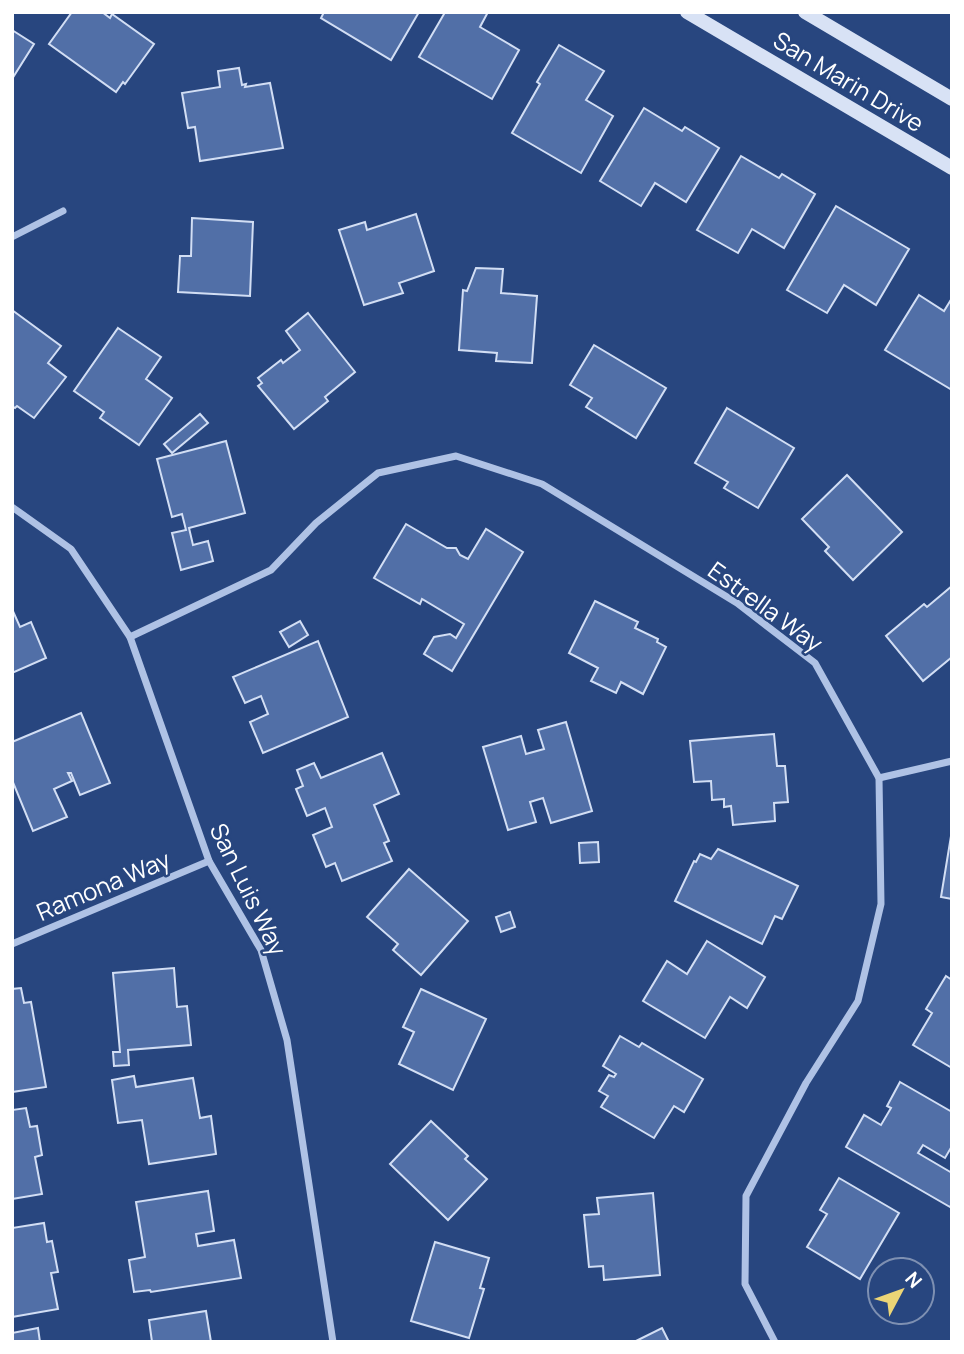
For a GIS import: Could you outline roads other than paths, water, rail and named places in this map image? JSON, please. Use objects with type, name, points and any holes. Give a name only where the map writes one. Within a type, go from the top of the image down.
[{"type":"main road","name":"San Marin Drive","points":[[687,12],[952,168]]},
{"type":"main road","name":"San Marin Drive","points":[[805,12],[952,99]]},
{"type":"street","points":[[12,237],[64,211]]},
{"type":"street","name":"Estrella Way","points":[[130,637],[271,570],[316,523],[378,473],[456,456],[542,484],[737,603],[815,663],[879,778],[881,904],[858,1001],[806,1083],[746,1196],[745,1284],[775,1342]]},
{"type":"street","name":"San Luis Way","points":[[12,507],[71,549],[130,637],[209,861],[261,950],[287,1040],[333,1342]]},
{"type":"street","points":[[879,778],[952,761]]},
{"type":"street","name":"Ramona Way","points":[[12,944],[209,861]]}]
